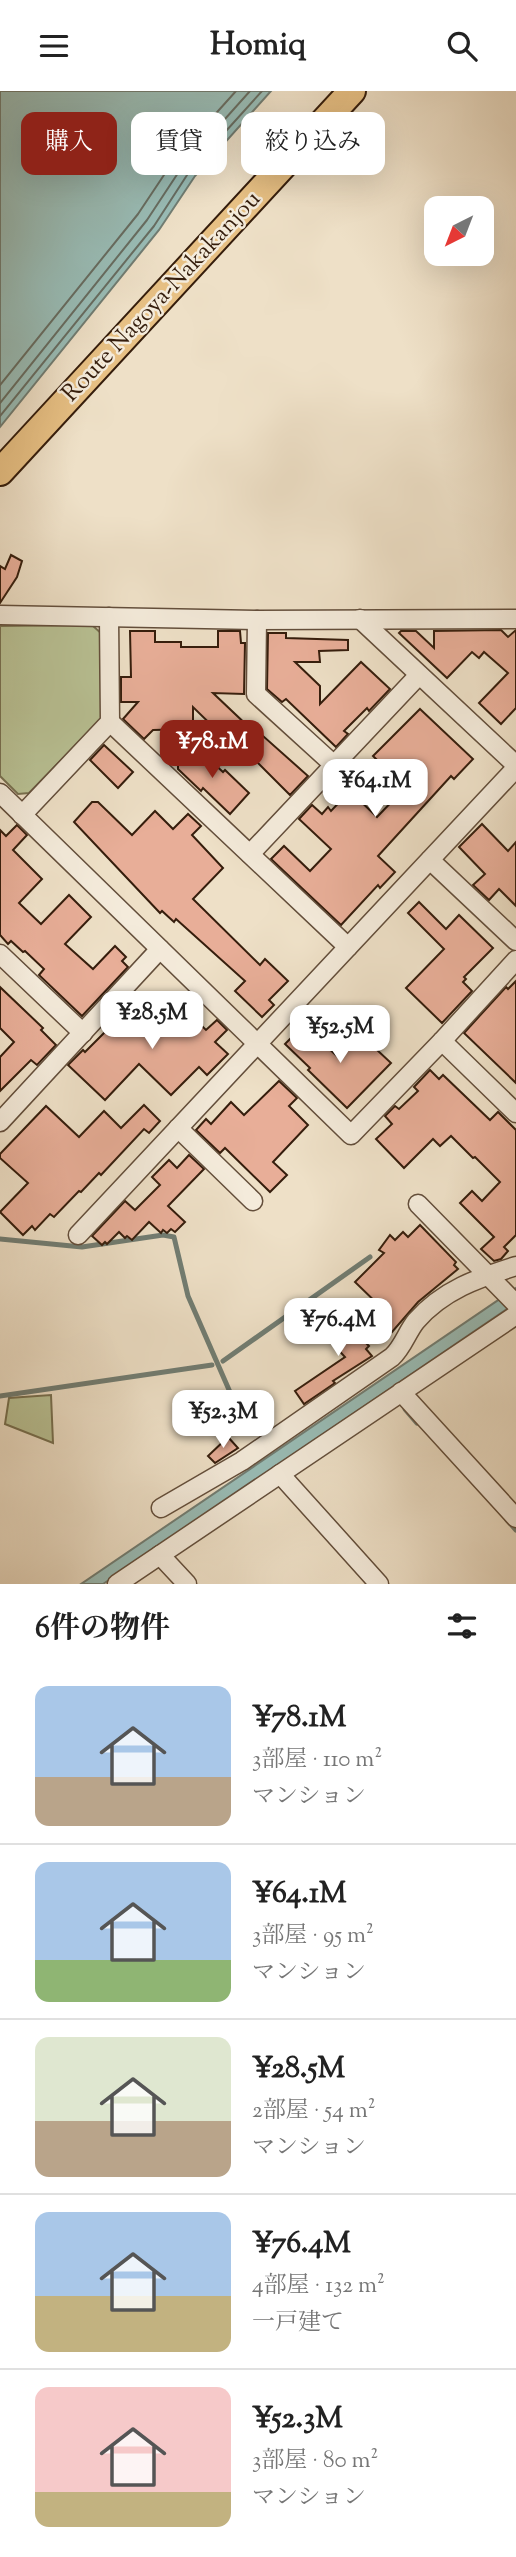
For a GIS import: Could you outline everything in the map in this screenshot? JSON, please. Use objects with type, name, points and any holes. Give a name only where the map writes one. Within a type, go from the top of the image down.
[{"type":"main road","name":"Route Nagoya-Nakakanjou","points":[[0,472],[352,91]]},
{"type":"street","points":[[0,615],[257,620],[516,619]]},
{"type":"street","points":[[22,814],[110,722],[109,617]]},
{"type":"street","points":[[78,1235],[516,767],[360,619]]},
{"type":"street","points":[[257,620],[256,694],[334,765]]},
{"type":"street","points":[[250,854],[419,675]]},
{"type":"street","points":[[110,722],[348,947]]},
{"type":"street","points":[[0,793],[351,1135],[516,960]]},
{"type":"street","points":[[430,860],[516,941]]},
{"type":"street","points":[[2,1117],[160,949]]},
{"type":"street","points":[[0,954],[83,1033]]},
{"type":"street","points":[[442,1041],[516,1113]]},
{"type":"street","points":[[178,1128],[253,1201]]},
{"type":"street","points":[[418,1204],[516,1304]]},
{"type":"street","points":[[161,1508],[242,1461],[392,1357],[415,1322],[439,1299],[464,1284],[516,1266]]},
{"type":"street","points":[[117,1584],[516,1315]]},
{"type":"street","points":[[401,1392],[516,1518]]},
{"type":"street","points":[[280,1474],[379,1584]]},
{"type":"street","points":[[160,1555],[187,1584]]},
{"type":"green space","points":[[92,625],[103,635],[101,719],[29,793],[18,794],[0,776],[0,626]]},
{"type":"green space","points":[[51,1395],[53,1443],[5,1424],[9,1398]]},
{"type":"water","points":[[0,91],[271,91],[252,112],[241,112],[241,125],[227,140],[227,112],[131,112],[131,175],[196,175],[159,230],[0,427]]},
{"type":"water","points":[[516,1288],[516,1303],[103,1584],[81,1584]]},
{"type":"building","points":[[11,555],[22,561],[17,577],[0,603],[0,566],[5,569]]},
{"type":"building","points":[[501,630],[508,637],[516,630],[516,708],[501,724],[479,703],[508,673],[484,652],[479,658],[472,652],[447,678],[399,633],[416,631],[434,648],[434,631]]},
{"type":"building","points":[[130,631],[155,631],[155,642],[181,642],[181,647],[218,647],[218,631],[240,631],[241,643],[245,643],[244,694],[213,693],[252,730],[254,728],[308,776],[290,795],[236,741],[232,745],[193,707],[193,729],[153,730],[144,739],[123,719],[138,702],[121,702],[121,677],[131,677]]},
{"type":"building","points":[[268,633],[286,633],[286,638],[348,640],[348,650],[319,651],[320,662],[295,662],[320,686],[320,704],[361,662],[390,689],[344,731],[348,734],[336,747],[286,699],[282,702],[267,689]]},
{"type":"building","points":[[420,709],[473,759],[454,779],[451,776],[378,856],[395,872],[380,888],[378,885],[341,925],[271,859],[284,846],[310,871],[331,849],[299,819],[312,805],[322,814],[328,807],[331,811],[350,791],[377,817],[401,792],[391,783],[394,780],[375,763],[377,760],[373,756]]},
{"type":"building","points":[[104,745],[133,772],[118,788],[90,760]]},
{"type":"building","points":[[195,746],[249,793],[230,814],[178,769],[178,764]]},
{"type":"building","points":[[92,802],[98,802],[132,835],[155,811],[173,829],[188,814],[201,826],[192,835],[223,868],[193,899],[260,965],[265,959],[288,981],[269,1000],[274,1005],[262,1017],[235,991],[245,981],[176,919],[174,922],[162,911],[160,913],[74,822]]},
{"type":"building","points":[[482,824],[508,851],[516,842],[516,906],[499,889],[489,900],[473,885],[485,874],[459,847]]},
{"type":"building","points":[[17,825],[27,835],[13,850],[42,879],[19,903],[41,924],[69,895],[91,917],[65,944],[93,969],[115,946],[126,957],[122,961],[128,967],[82,1016],[39,975],[44,969],[25,951],[11,941],[8,944],[0,935],[0,830],[6,836]]},
{"type":"building","points":[[419,902],[446,929],[459,915],[493,948],[464,977],[466,979],[463,982],[472,991],[442,1023],[406,988],[444,949],[408,913]]},
{"type":"building","points":[[516,981],[516,1083],[464,1033],[506,987],[508,989]]},
{"type":"building","points":[[0,987],[43,1028],[41,1030],[56,1045],[37,1065],[31,1060],[0,1091],[0,1057],[14,1042],[0,1028]]},
{"type":"building","points":[[172,997],[206,1030],[217,1020],[227,1030],[215,1042],[228,1054],[207,1075],[199,1067],[171,1095],[139,1064],[105,1100],[68,1065],[108,1029],[114,1035],[129,1021],[138,1029]]},
{"type":"building","points":[[304,1025],[339,1058],[361,1035],[391,1063],[347,1108],[285,1044]]},
{"type":"building","points":[[430,1070],[439,1079],[443,1075],[490,1120],[498,1112],[516,1130],[516,1235],[504,1247],[508,1251],[501,1259],[494,1261],[481,1249],[494,1237],[460,1203],[472,1191],[482,1201],[500,1182],[475,1157],[451,1136],[440,1146],[433,1139],[404,1168],[376,1139],[392,1124],[385,1116],[395,1106],[399,1109],[418,1091],[414,1087]]},
{"type":"building","points":[[279,1081],[297,1098],[289,1106],[308,1125],[273,1162],[287,1175],[270,1192],[225,1148],[220,1153],[196,1130],[206,1119],[211,1124],[231,1102],[244,1115]]},
{"type":"building","points":[[144,1105],[160,1121],[149,1133],[144,1129],[101,1175],[99,1173],[54,1217],[50,1214],[35,1230],[32,1226],[23,1235],[0,1212],[28,1183],[0,1158],[0,1154],[46,1106],[79,1137],[104,1111],[121,1128]]},
{"type":"building","points":[[189,1155],[204,1169],[168,1206],[185,1222],[175,1232],[171,1229],[167,1233],[163,1230],[161,1233],[149,1222],[132,1240],[119,1232],[107,1244],[105,1242],[102,1245],[92,1236],[125,1201],[135,1210],[160,1185],[152,1177],[169,1160],[177,1168]]},
{"type":"building","points":[[420,1225],[456,1262],[454,1265],[458,1269],[418,1302],[392,1332],[380,1320],[387,1313],[355,1282],[384,1253],[379,1250],[390,1235],[395,1240],[403,1232],[408,1237]]},
{"type":"building","points":[[337,1319],[345,1326],[351,1320],[368,1338],[364,1341],[372,1356],[304,1404],[295,1391],[345,1357],[322,1332]]},
{"type":"building","points":[[228,1437],[238,1448],[215,1463],[208,1456]]},
{"type":"waterway","points":[[0,1239],[82,1247],[163,1235],[174,1237],[188,1296],[240,1415]]},
{"type":"waterway","points":[[223,1361],[370,1257]]},
{"type":"waterway","points":[[0,1396],[212,1365]]},
{"type":"waterway","points":[[405,1409],[417,1423]]},
{"type":"waterway","points":[[507,1520],[516,1530]]}]
